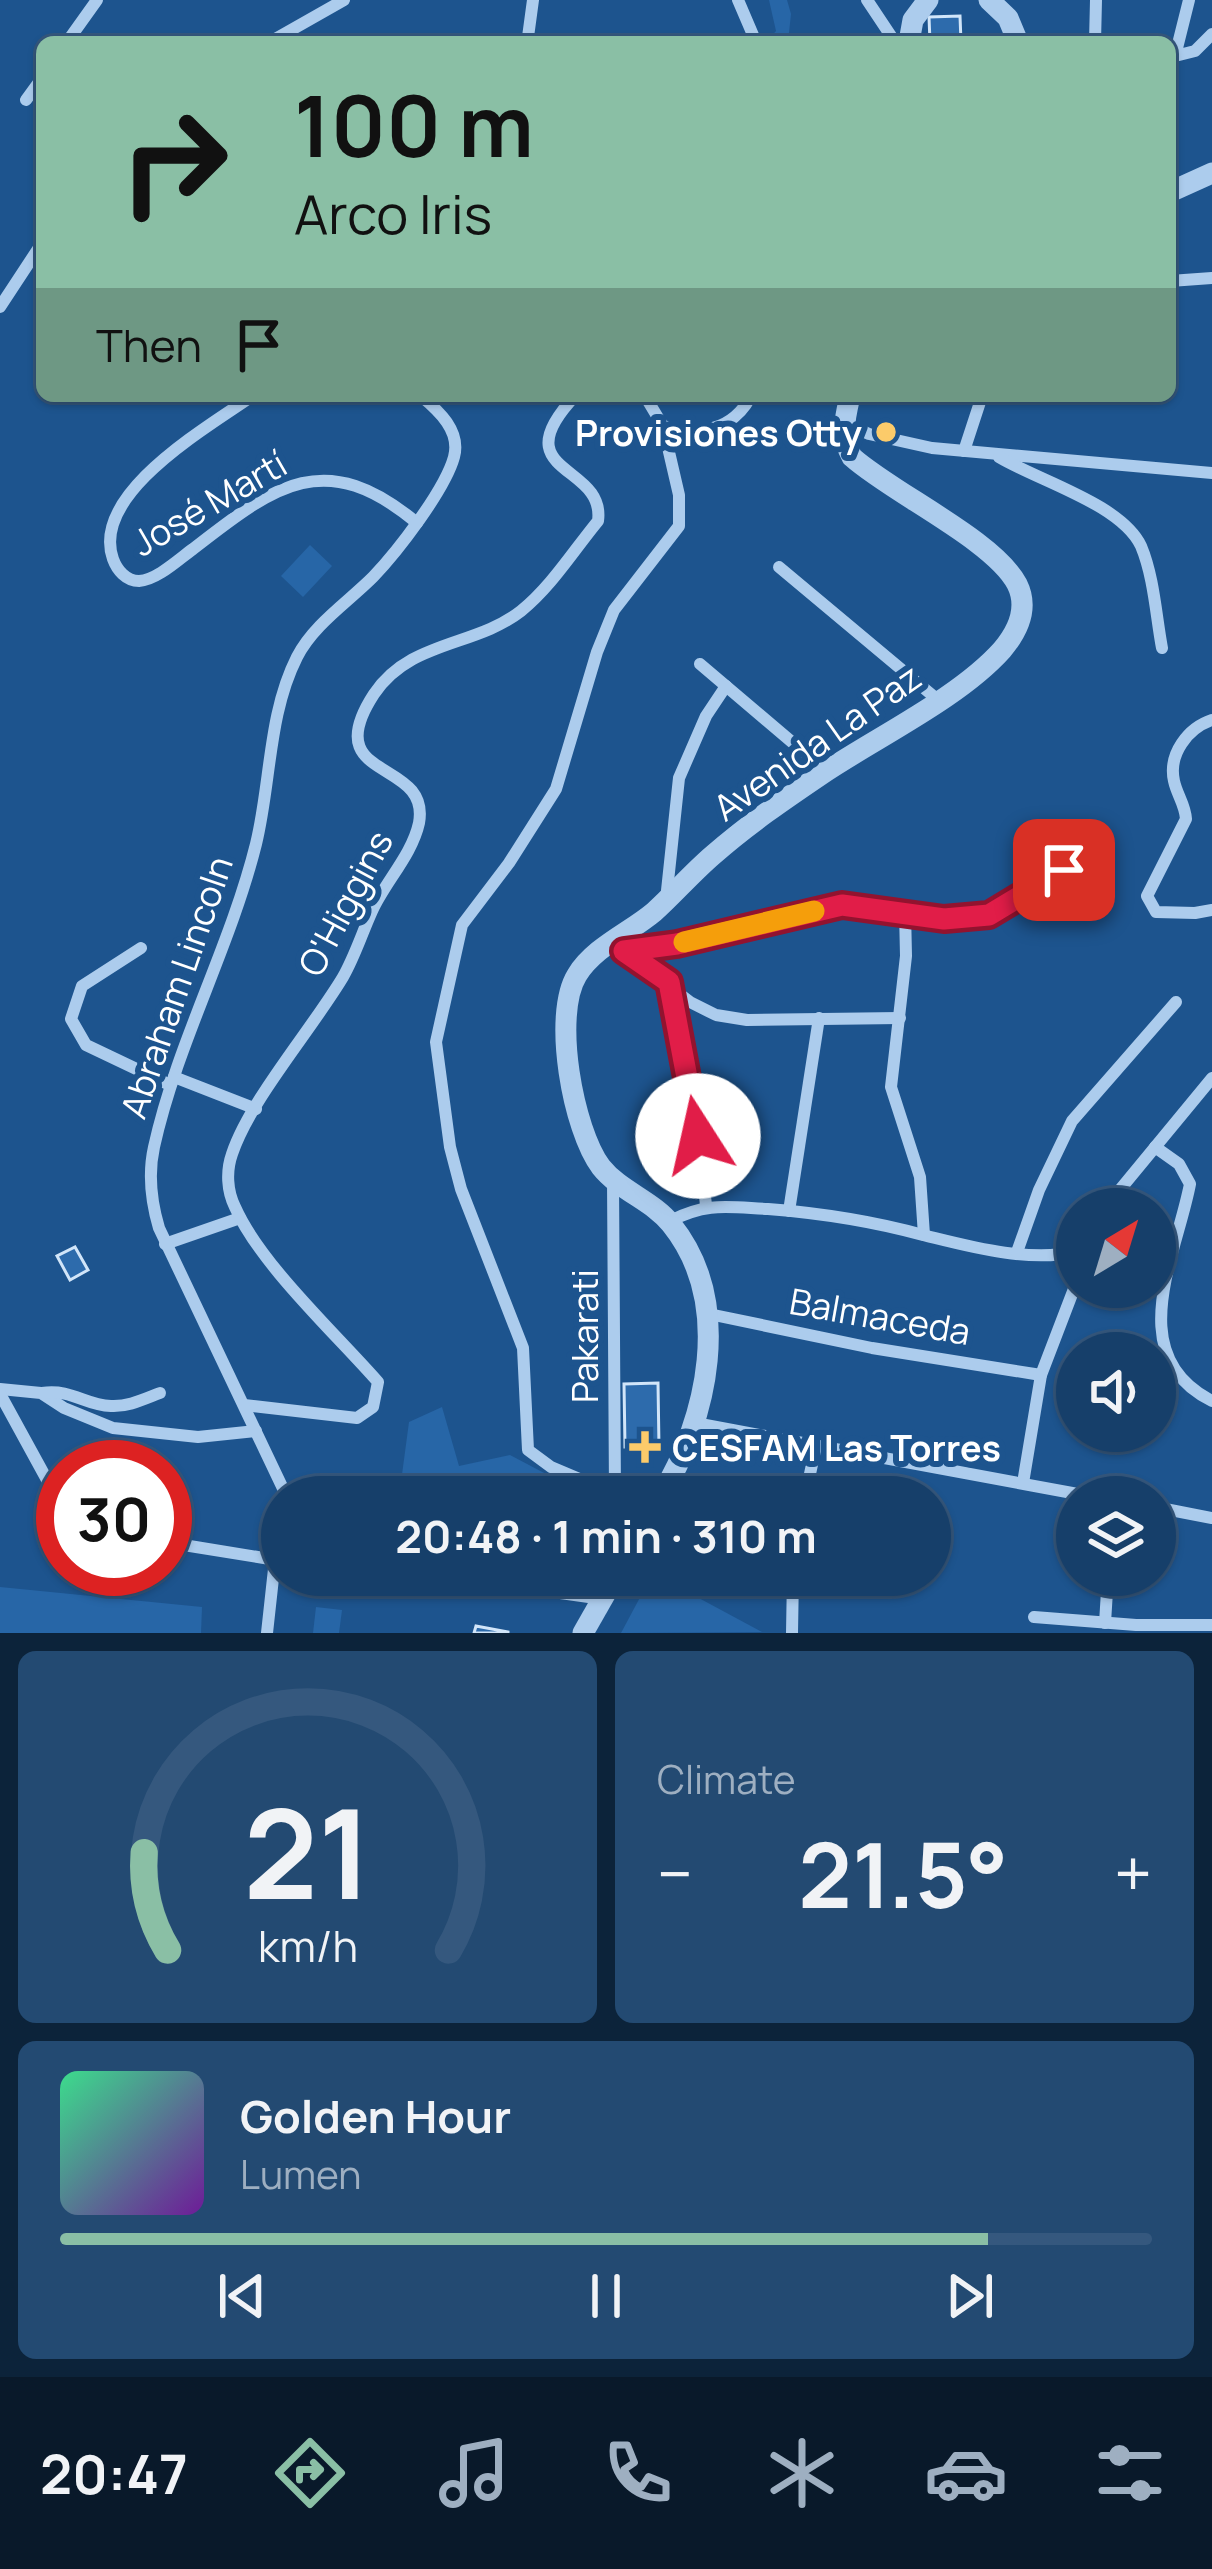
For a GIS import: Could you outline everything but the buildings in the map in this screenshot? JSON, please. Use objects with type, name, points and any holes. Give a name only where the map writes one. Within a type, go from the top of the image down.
[{"type":"street","points":[[71,36],[97,0]]},
{"type":"street","points":[[281,36],[344,0]]},
{"type":"street","points":[[528,36],[533,0]]},
{"type":"street","points":[[738,0],[753,34]]},
{"type":"street","points":[[867,0],[892,36]]},
{"type":"street","points":[[910,36],[913,20],[928,0]]},
{"type":"street","points":[[989,0],[1008,18],[1016,36]]},
{"type":"street","points":[[1095,36],[1096,0]]},
{"type":"street","points":[[1176,52],[1189,0]]},
{"type":"street","points":[[1176,56],[1195,51],[1212,34]]},
{"type":"street","points":[[26,100],[36,86]]},
{"type":"street","points":[[1176,189],[1212,173]]},
{"type":"street","points":[[0,307],[36,252]]},
{"type":"street","points":[[1176,281],[1212,278]]},
{"type":"street","name":"José Martí","points":[[243,402],[169,454],[130,494],[113,520],[108,541],[115,565],[127,579],[142,581],[170,566],[254,507],[314,478],[348,482],[387,498],[417,523]]},
{"type":"street","name":"Abraham Lincoln","points":[[276,1476],[165,1244],[150,1177],[172,1081],[230,935],[257,841],[277,718],[298,655],[417,523],[454,460],[456,445],[446,418],[429,402]]},
{"type":"street","name":"O'Higgins","points":[[244,1405],[357,1418],[373,1407],[378,1382],[273,1263],[240,1218],[232,1200],[229,1170],[233,1150],[256,1109],[345,974],[419,822],[415,794],[405,783],[370,764],[358,748],[357,725],[376,690],[417,653],[494,628],[523,610],[598,521],[600,508],[594,494],[558,466],[548,450],[548,434],[570,402]]},
{"type":"street","points":[[573,1476],[528,1450],[523,1348],[461,1189],[450,1147],[436,1042],[462,926],[556,790],[614,610],[679,526],[679,495],[663,426],[649,402]]},
{"type":"street","points":[[663,426],[691,433],[723,427],[748,402]]},
{"type":"street","points":[[849,402],[844,423],[893,440],[996,455],[1212,473]]},
{"type":"street","points":[[964,451],[980,402]]},
{"type":"street","name":"Avenida La Paz","points":[[613,1178],[592,1152],[581,1123],[563,1020],[577,974],[618,947],[729,842],[999,653],[1016,631],[1023,609],[1016,583],[990,555],[852,457],[845,445],[844,423]]},
{"type":"street","points":[[996,455],[1109,512],[1130,529],[1146,561],[1162,648]]},
{"type":"street","points":[[779,567],[938,700]]},
{"type":"street","points":[[700,664],[826,771]]},
{"type":"street","points":[[665,902],[679,778],[706,716],[726,686]]},
{"type":"street","points":[[1212,720],[1191,728],[1175,758],[1172,775],[1185,805],[1182,830],[1147,896],[1156,912],[1212,910]]},
{"type":"street","points":[[618,947],[677,944],[842,905],[944,919],[989,915],[1064,870]]},
{"type":"street","points":[[905,911],[891,1088],[920,1177],[924,1235]]},
{"type":"street","points":[[618,947],[690,1002],[716,1015],[747,1021],[900,1018]]},
{"type":"street","points":[[141,948],[82,986],[71,1019],[86,1045],[256,1109]]},
{"type":"street","points":[[669,982],[694,1102],[706,1205]]},
{"type":"street","points":[[1018,1252],[1039,1190],[1072,1121],[1176,1002]]},
{"type":"street","points":[[789,1210],[819,1018]]},
{"type":"street","points":[[1122,1188],[1212,1078]]},
{"type":"street","points":[[1155,1147],[1179,1164],[1190,1184],[1164,1281],[1165,1347],[1181,1381],[1212,1401]]},
{"type":"street","points":[[613,1178],[670,1221],[701,1277],[710,1314],[695,1423],[673,1476]]},
{"type":"street","name":"Pakarati","points":[[613,1178],[618,1476]]},
{"type":"street","points":[[670,1221],[706,1205],[789,1210],[924,1235],[962,1247],[1056,1252]]},
{"type":"street","points":[[165,1244],[240,1218]]},
{"type":"street","points":[[1023,1483],[1041,1375],[1067,1308]]},
{"type":"street","name":"Balmaceda","points":[[710,1314],[872,1348],[1041,1375]]},
{"type":"street","points":[[0,1391],[68,1391],[105,1407],[125,1406],[160,1393]]},
{"type":"street","points":[[0,1391],[36,1458]]},
{"type":"street","points":[[41,1394],[113,1428],[198,1437],[256,1431]]},
{"type":"street","points":[[695,1423],[1056,1490]]},
{"type":"street","points":[[810,1476],[816,1446]]},
{"type":"street","points":[[1176,1511],[1212,1518]]},
{"type":"street","points":[[192,1546],[261,1557]]},
{"type":"street","points":[[267,1633],[273,1596]]},
{"type":"street","points":[[582,1596],[603,1599]]},
{"type":"street","points":[[583,1633],[605,1596]]},
{"type":"street","points":[[792,1633],[793,1596]]},
{"type":"street","points":[[1105,1623],[1107,1596]]},
{"type":"street","points":[[1034,1617],[1212,1625]]},
{"type":"shaded area","points":[[769,0],[787,0],[789,36],[771,36],[776,31]]},
{"type":"shaded area","points":[[310,545],[332,566],[303,597],[281,576]]},
{"type":"shaded area","points":[[442,1407],[459,1466],[510,1455],[550,1476],[402,1476],[409,1422]]},
{"type":"shaded area","points":[[0,1587],[36,1591],[36,1596],[91,1596],[202,1607],[201,1633],[0,1633]]},
{"type":"shaded area","points":[[641,1596],[695,1596],[762,1632],[621,1633]]},
{"type":"shaded area","points":[[316,1607],[342,1610],[339,1633],[313,1633]]},
{"type":"slow traffic","points":[[684,942],[814,911]]},
{"type":"place","name":"Provisiones Otty","points":[[886,432]]},
{"type":"place","name":"CESFAM Las Torres","points":[[645,1447]]},
{"type":"route","points":[[698,1136],[669,982],[624,951],[677,944],[842,905],[944,919],[989,915],[1064,870]]}]
